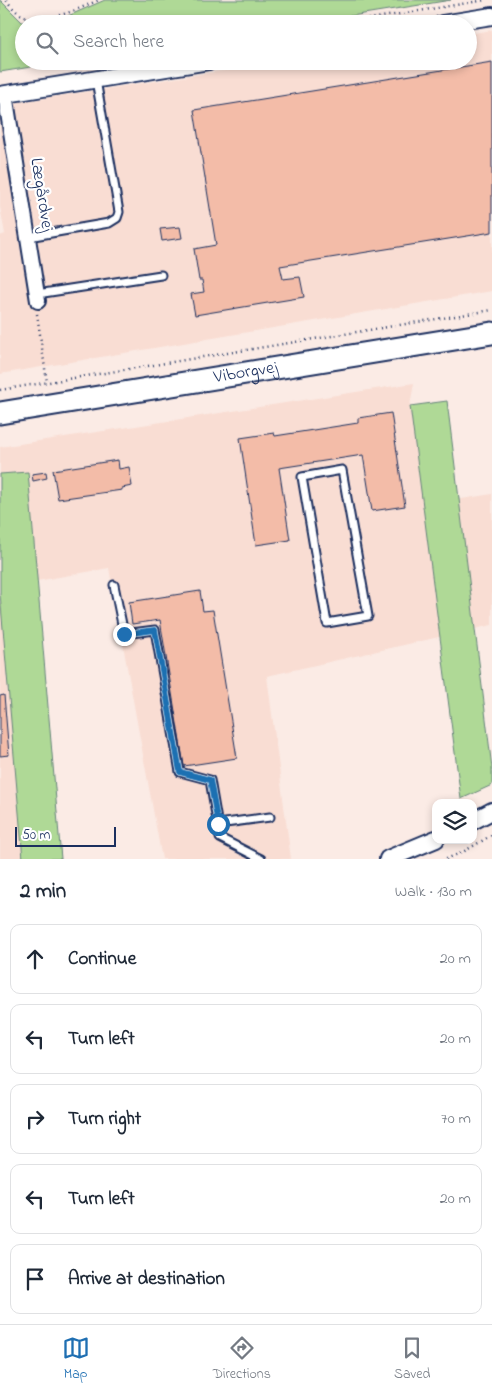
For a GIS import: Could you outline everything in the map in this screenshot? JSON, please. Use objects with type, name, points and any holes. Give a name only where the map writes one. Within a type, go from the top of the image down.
[{"type":"main road","name":"Viborgvej","points":[[0,413],[492,333]]},
{"type":"street","points":[[477,18],[492,16]]},
{"type":"street","name":"Lægårdvej","points":[[37,298],[3,95],[155,70]]},
{"type":"street","points":[[477,819],[492,811]]},
{"type":"street","points":[[388,859],[432,841]]},
{"type":"lane","points":[[28,237],[109,223],[117,218],[119,212],[96,80]]},
{"type":"lane","points":[[37,298],[161,275]]},
{"type":"lane","points":[[342,470],[368,616],[327,623],[302,477],[342,470]]},
{"type":"lane","points":[[114,585],[124,634],[155,630],[180,772],[210,780],[220,838],[261,859]]},
{"type":"lane","points":[[218,824],[270,817]]},
{"type":"path","points":[[6,0],[22,15]]},
{"type":"path","points":[[61,15],[76,11],[98,0]]},
{"type":"path","points":[[394,15],[486,0]]},
{"type":"path","points":[[37,298],[36,305],[47,382]]},
{"type":"path","points":[[0,390],[492,310]]},
{"type":"path","points":[[446,859],[463,852],[492,835]]},
{"type":"shaded area","points":[[492,30],[492,291],[0,374],[0,236],[5,234],[0,207],[0,105],[228,70],[477,70],[477,32]]},
{"type":"shaded area","points":[[414,383],[410,406],[431,504],[492,494],[492,625],[267,676],[291,859],[162,859],[109,568],[37,581],[28,472],[0,474],[0,447]]},
{"type":"shaded area","points":[[0,589],[24,859],[0,859]]},
{"type":"green space","points":[[0,0],[15,15],[15,70],[0,72]]},
{"type":"green space","points":[[105,0],[451,0],[357,15],[70,15]]},
{"type":"green space","points":[[447,401],[492,768],[492,785],[461,799],[410,406]]},
{"type":"green space","points":[[28,472],[61,859],[23,859],[0,594],[0,474]]},
{"type":"building","points":[[492,62],[492,232],[280,266],[283,279],[300,277],[304,297],[195,315],[191,294],[204,292],[202,280],[199,280],[194,249],[216,245],[194,110],[442,70],[477,70],[477,64]]},
{"type":"building","points":[[180,227],[182,238],[162,241],[160,229]]},
{"type":"building","points":[[391,413],[405,506],[372,511],[363,455],[279,468],[290,540],[256,545],[240,438],[274,433],[275,436],[358,423],[358,418]]},
{"type":"building","points":[[118,460],[119,469],[129,467],[132,486],[122,488],[122,490],[58,499],[53,470]]},
{"type":"building","points":[[46,472],[47,478],[33,481],[32,474]]},
{"type":"building","points":[[200,591],[203,611],[213,610],[237,758],[184,766],[160,620],[132,624],[129,602]]},
{"type":"building","points":[[4,695],[9,755],[0,756],[0,696]]},
{"type":"route","points":[[124,634],[155,630],[180,772],[210,780],[218,824]]}]
